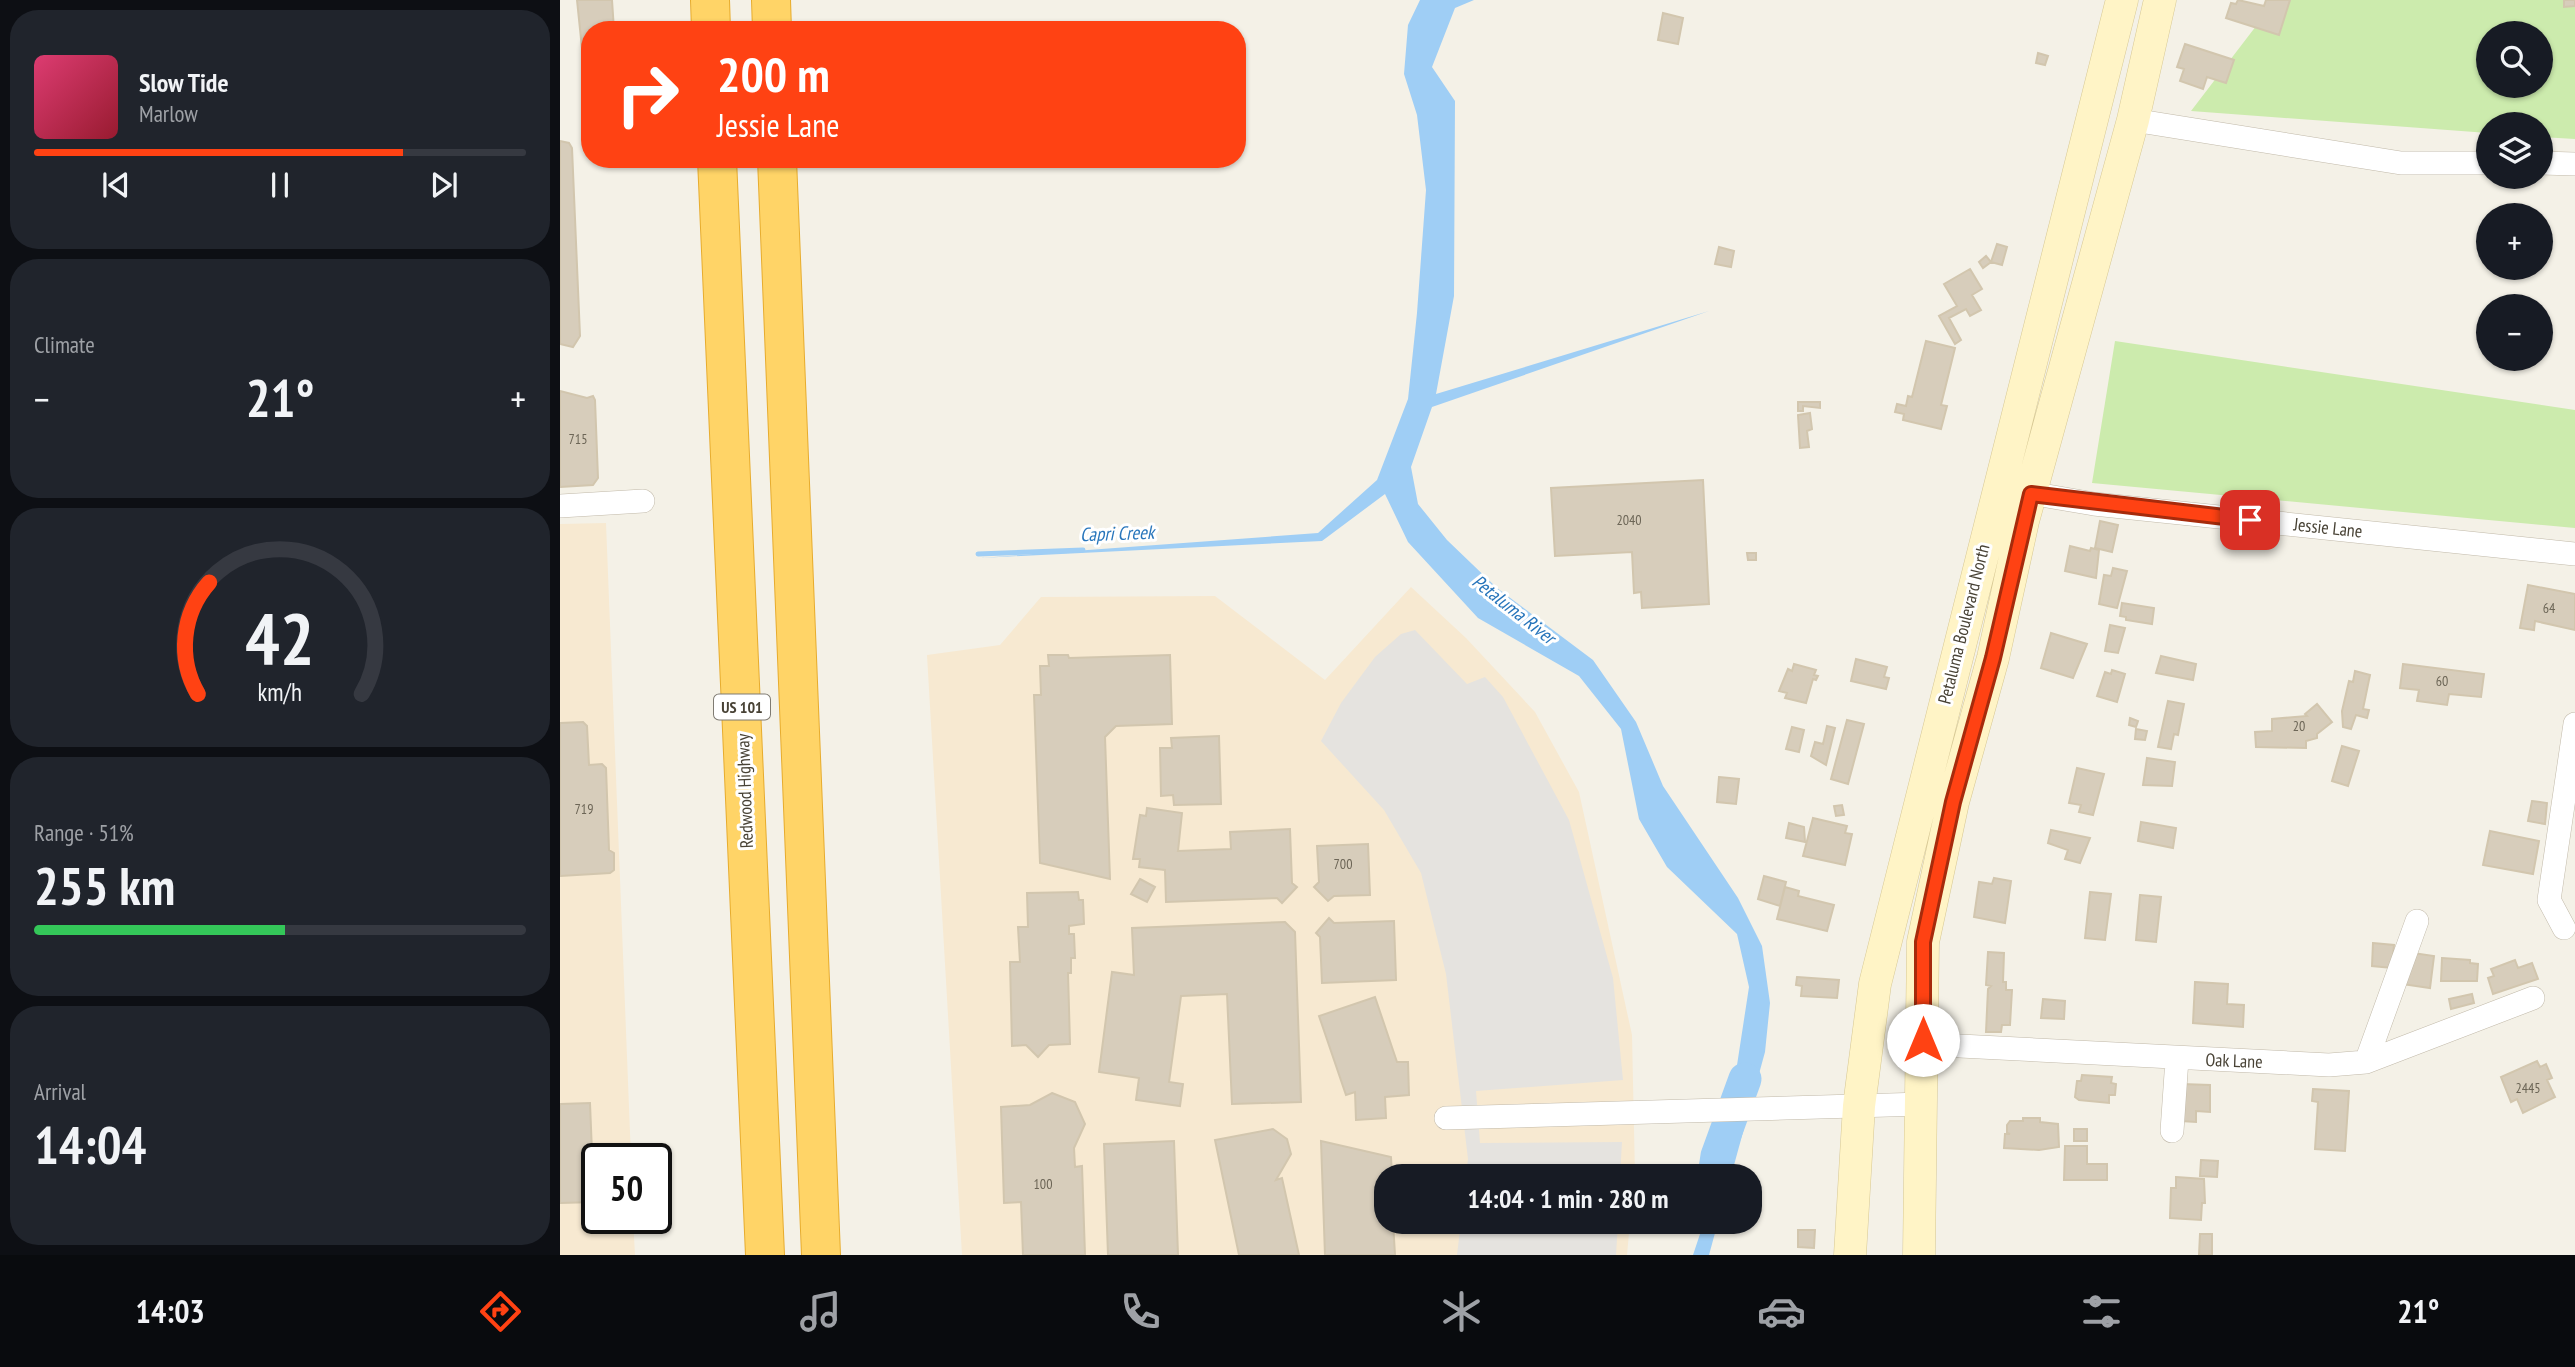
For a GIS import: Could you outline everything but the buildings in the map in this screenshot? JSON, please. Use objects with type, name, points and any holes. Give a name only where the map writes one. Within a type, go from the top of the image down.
[{"type":"highway","points":[[710,0],[711,21]]},
{"type":"highway","points":[[771,0],[772,21]]},
{"type":"highway","name":"Redwood Highway","points":[[717,168],[765,1255]]},
{"type":"highway","points":[[778,168],[821,1255]]},
{"type":"main road","name":"Petaluma Boulevard North","points":[[1850,1255],[1859,1106],[1875,984],[2122,0]]},
{"type":"main road","name":"Petaluma Boulevard North","points":[[1919,1255],[1923,942],[1953,802],[1993,658],[2031,494],[2133,120],[2160,0]]},
{"type":"street","points":[[2133,120],[2401,163],[2476,163]]},
{"type":"street","points":[[2553,163],[2575,164]]},
{"type":"street","name":"Jessie Lane","points":[[1998,488],[2094,504],[2575,554]]},
{"type":"street","points":[[560,506],[643,501]]},
{"type":"street","points":[[2564,928],[2549,900],[2575,724]]},
{"type":"street","points":[[2366,1062],[2417,921]]},
{"type":"street","name":"Oak Lane","points":[[1923,1040],[1960,1046],[2329,1065],[2366,1062],[2533,998]]},
{"type":"street","points":[[2172,1131],[2177,1059]]},
{"type":"street","points":[[1446,1118],[1923,1104]]},
{"type":"shaded area","points":[[606,523],[630,1143],[581,1143],[581,1234],[634,1234],[635,1255],[560,1255],[560,524]]},
{"type":"shaded area","points":[[1411,587],[1466,638],[1535,712],[1579,792],[1632,1035],[1635,1164],[1374,1164],[1374,1234],[1629,1234],[1627,1255],[962,1255],[927,655],[1000,645],[1041,597],[1215,596],[1325,680]]},
{"type":"shaded area","points":[[1415,630],[1467,684],[1485,677],[1503,697],[1569,820],[1613,978],[1623,1080],[1476,1091],[1480,1143],[1622,1142],[1621,1164],[1467,1164],[1446,974],[1421,873],[1384,810],[1321,741],[1341,703],[1375,657],[1401,634]]},
{"type":"shaded area","points":[[1460,1234],[1617,1234],[1616,1255],[1457,1255]]},
{"type":"green space","points":[[2276,0],[2575,0],[2575,139],[2553,138],[2553,112],[2476,112],[2476,132],[2191,111]]},
{"type":"green space","points":[[2115,341],[2575,410],[2575,528],[2092,483]]},
{"type":"water","points":[[1420,0],[1474,0],[1455,8],[1432,67],[1455,101],[1454,296],[1436,394],[1709,311],[1432,407],[1411,467],[1418,504],[1447,540],[1497,588],[1593,660],[1636,722],[1663,786],[1738,898],[1762,946],[1770,1003],[1765,1052],[1734,1164],[1722,1164],[1749,987],[1737,934],[1667,867],[1639,819],[1621,729],[1579,676],[1478,618],[1408,542],[1385,494],[1322,541],[980,558],[1318,533],[1377,480],[1408,399],[1426,190],[1417,115],[1404,74],[1408,25]]},
{"type":"water","points":[[1700,1234],[1715,1234],[1709,1255],[1693,1255]]},
{"type":"pier","points":[[1761,1081],[1748,1128],[1725,1129],[1732,1082]]},
{"type":"waterway","name":"Capri Creek","points":[[978,554],[1083,550]]},
{"type":"waterway","name":"Petaluma River","points":[[1716,1164],[1745,1079]]},
{"type":"route","points":[[1923,1040],[1923,942],[1953,802],[1993,658],[2031,494],[2094,504],[2250,520]]}]
